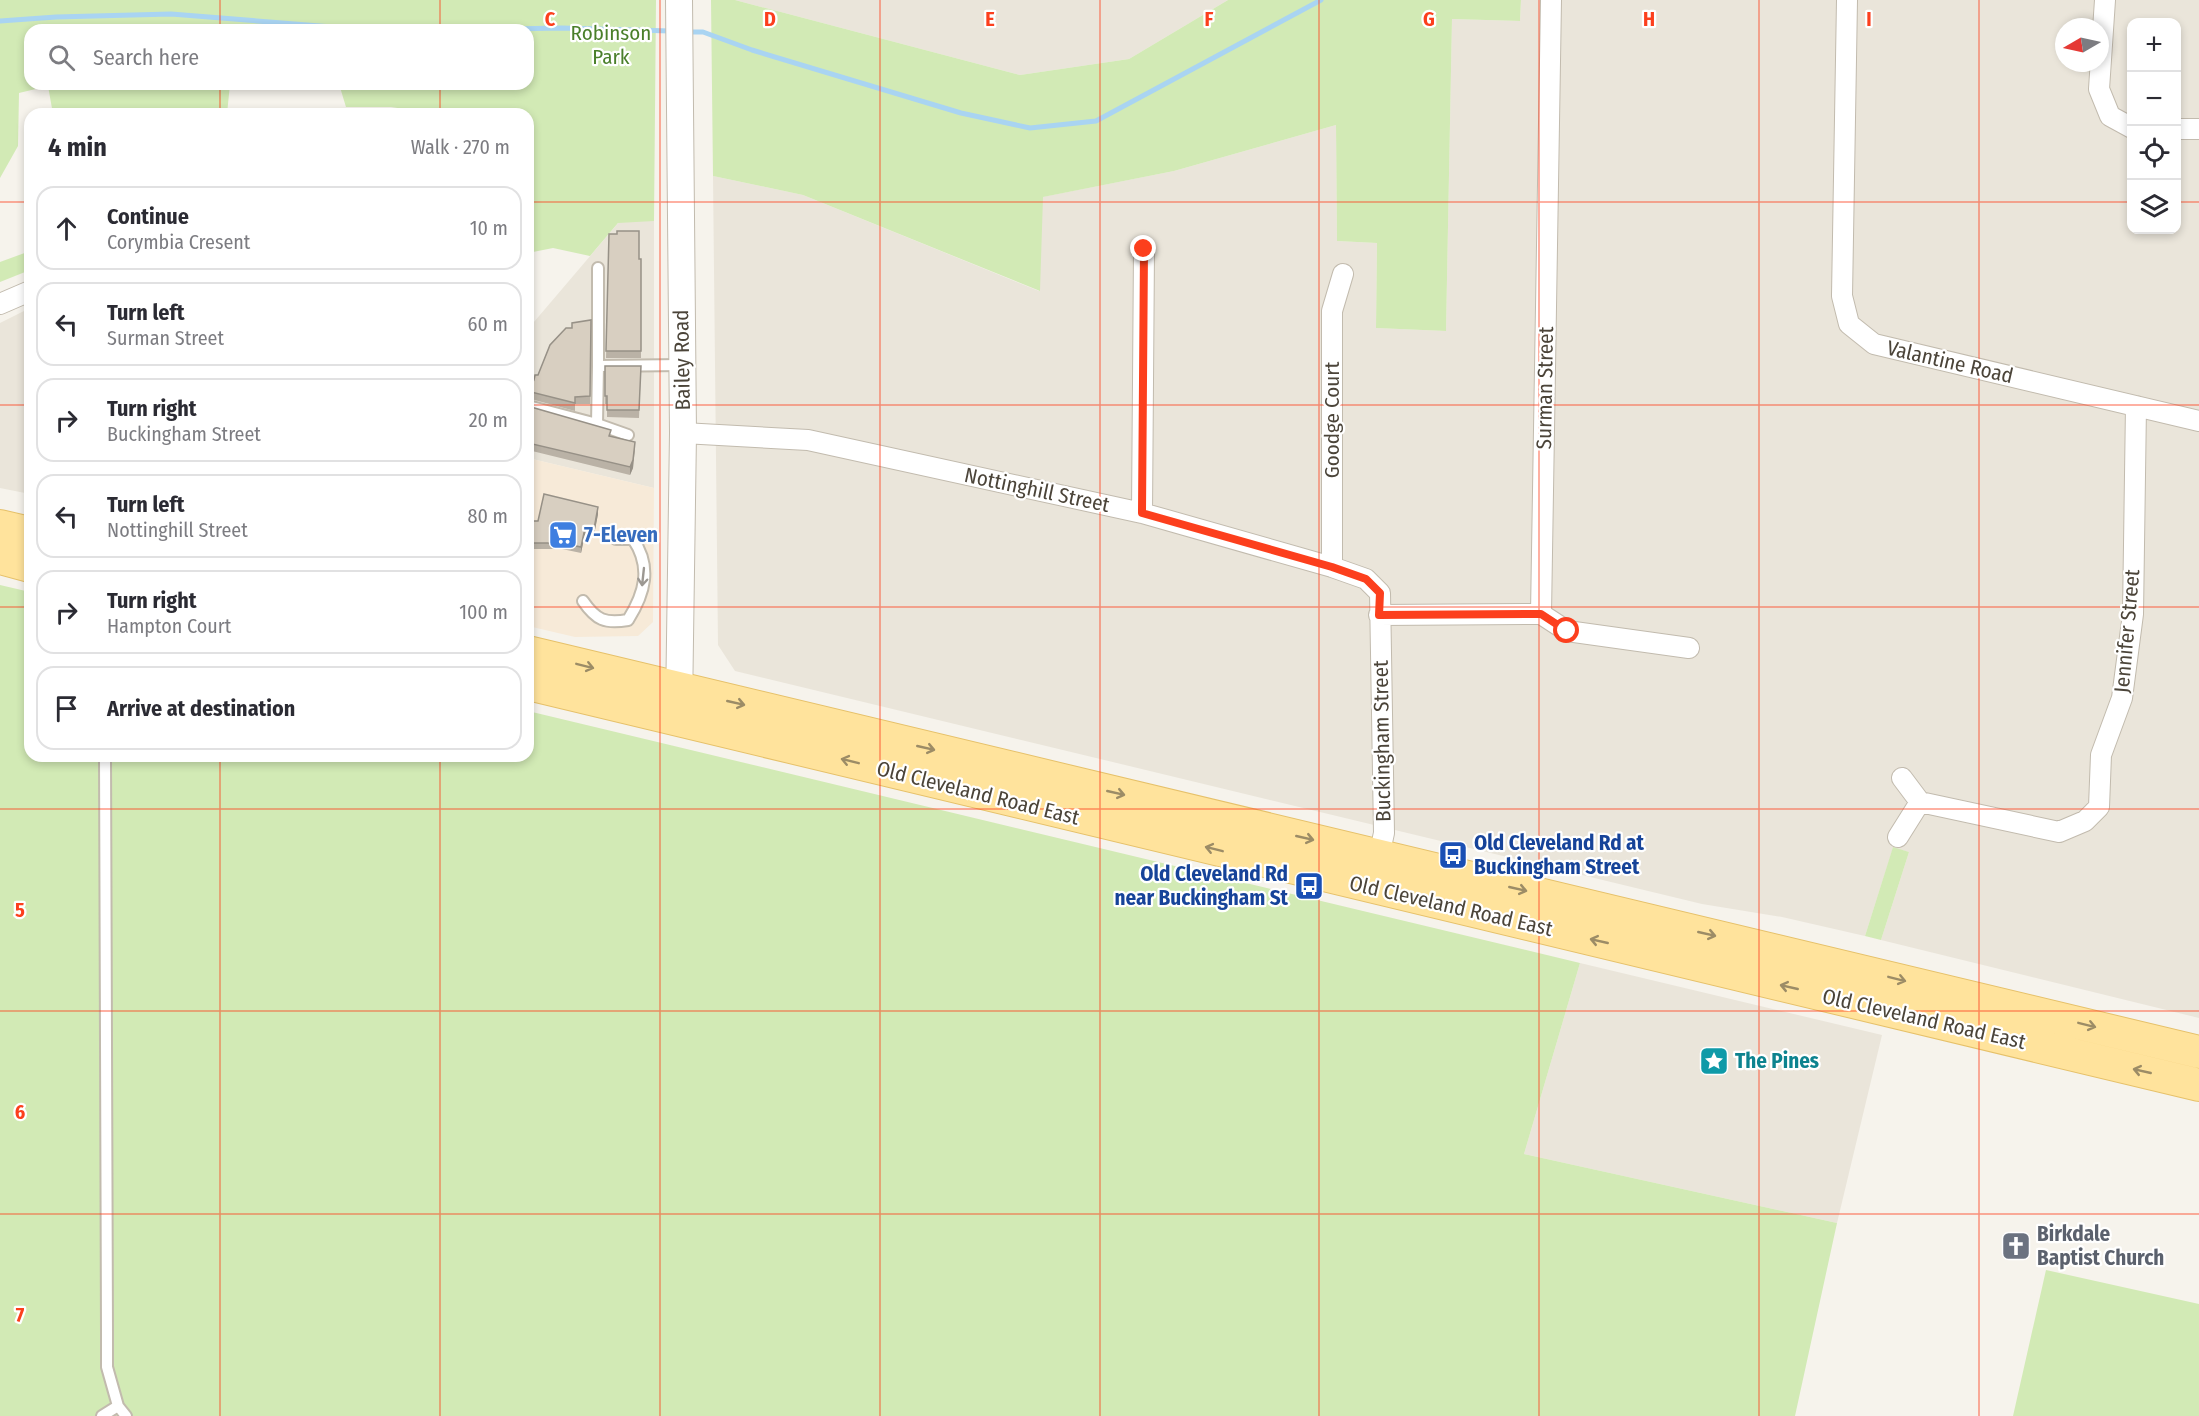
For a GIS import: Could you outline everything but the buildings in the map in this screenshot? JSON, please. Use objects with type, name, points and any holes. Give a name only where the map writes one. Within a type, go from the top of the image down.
[{"type":"main road","points":[[0,526],[24,532]]},
{"type":"main road","points":[[0,558],[24,564]]},
{"type":"main road","name":"Old Cleveland Road East","points":[[534,654],[679,704],[1373,888],[2199,1085]]},
{"type":"main road","name":"Old Cleveland Road East","points":[[534,685],[679,704],[1379,855],[2199,1052]]},
{"type":"street","name":"Surman Street","points":[[1541,614],[1551,0]]},
{"type":"street","name":"Valantine Road","points":[[1847,0],[1842,296],[1849,324],[1874,344],[2199,421]]},
{"type":"street","points":[[2105,0],[2099,89],[2110,116],[2128,126]]},
{"type":"street","name":"Bailey Road","points":[[679,1],[683,433],[679,704]]},
{"type":"street","points":[[2181,129],[2199,129]]},
{"type":"street","points":[[1142,513],[1144,249]]},
{"type":"street","name":"Goodge Court","points":[[1332,567],[1332,311],[1343,274]]},
{"type":"street","points":[[0,304],[24,294]]},
{"type":"street","name":"Jennifer Street","points":[[1920,802],[2059,832],[2085,821],[2098,807],[2101,755],[2122,698],[2133,614],[2136,406]]},
{"type":"street","name":"Nottinghill Street","points":[[683,433],[808,440],[1142,513],[1332,567],[1366,579],[1380,593]]},
{"type":"street","name":"Buckingham Street","points":[[1373,888],[1383,833],[1380,593]]},
{"type":"street","points":[[1379,615],[1541,614],[1567,631],[1689,648]]},
{"type":"street","points":[[1898,837],[1920,802],[1902,778]]},
{"type":"lane","points":[[597,424],[598,268]]},
{"type":"lane","points":[[598,366],[682,365]]},
{"type":"lane","points":[[534,408],[597,424],[628,435]]},
{"type":"lane","points":[[583,601],[592,614],[612,623],[628,620],[639,602],[645,572],[642,552],[633,539],[616,539]]},
{"type":"lane","points":[[105,762],[107,1367],[118,1406],[126,1416]]},
{"type":"lane","points":[[102,1416],[118,1406]]},
{"type":"shaded area","points":[[735,0],[1228,0],[1129,59],[1020,75]]},
{"type":"shaded area","points":[[1521,0],[2199,0],[2199,1018],[1881,940],[1909,852],[1893,848],[1865,936],[1782,917],[1702,904],[735,671],[718,645],[713,176],[803,195],[1039,291],[1042,197],[1174,171],[1336,125],[1337,241],[1377,243],[1376,328],[1446,331],[1452,19],[1520,21]]},
{"type":"shaded area","points":[[654,181],[654,488],[534,459],[534,322]]},
{"type":"shaded area","points":[[24,311],[24,493],[0,488],[0,323]]},
{"type":"shaded area","points":[[534,459],[654,488],[653,622],[638,636],[575,637],[534,627]]},
{"type":"shaded area","points":[[1580,963],[1882,1035],[1837,1223],[1524,1154]]},
{"type":"green space","name":"Robinson Park","points":[[0,0],[656,0],[654,221],[618,223],[590,256],[553,248],[534,252],[534,108],[346,107],[341,90],[534,90],[534,24],[24,24],[24,90],[31,90],[19,93],[18,146],[0,178]]},
{"type":"green space","points":[[711,0],[735,0],[1020,75],[1129,59],[1228,0],[1521,0],[1520,21],[1452,19],[1446,331],[1376,328],[1377,243],[1337,241],[1336,125],[1174,171],[1043,197],[1040,291],[803,195],[713,176]]},
{"type":"green space","points":[[49,90],[229,90],[228,108],[52,108]]},
{"type":"green space","points":[[24,253],[24,272],[0,282],[0,262]]},
{"type":"green space","points":[[0,585],[24,591],[24,762],[534,762],[534,712],[1580,963],[1524,1154],[1837,1223],[1795,1416],[0,1416]]},
{"type":"green space","points":[[1893,847],[1909,852],[1881,940],[1865,936]]},
{"type":"green space","points":[[2046,1270],[2199,1304],[2199,1416],[2013,1416]]},
{"type":"waterway","points":[[686,32],[703,32],[752,50],[961,113],[1030,128],[1096,121],[1321,0]]},
{"type":"waterway","points":[[0,21],[171,14],[295,24]]},
{"type":"waterway","points":[[534,28],[671,31]]},
{"type":"place","name":"7-Eleven","points":[[563,535]]},
{"type":"place","name":"Old Cleveland Rd at Buckingham Street","points":[[1453,855]]},
{"type":"place","name":"Old Cleveland Rd near Buckingham St","points":[[1309,886]]},
{"type":"place","name":"The Pines","points":[[1714,1061]]},
{"type":"place","name":"Birkdale Baptist Church","points":[[2016,1246]]},
{"type":"route","points":[[1144,249],[1142,513],[1332,567],[1366,579],[1380,593],[1379,615],[1541,614],[1567,631]]}]
